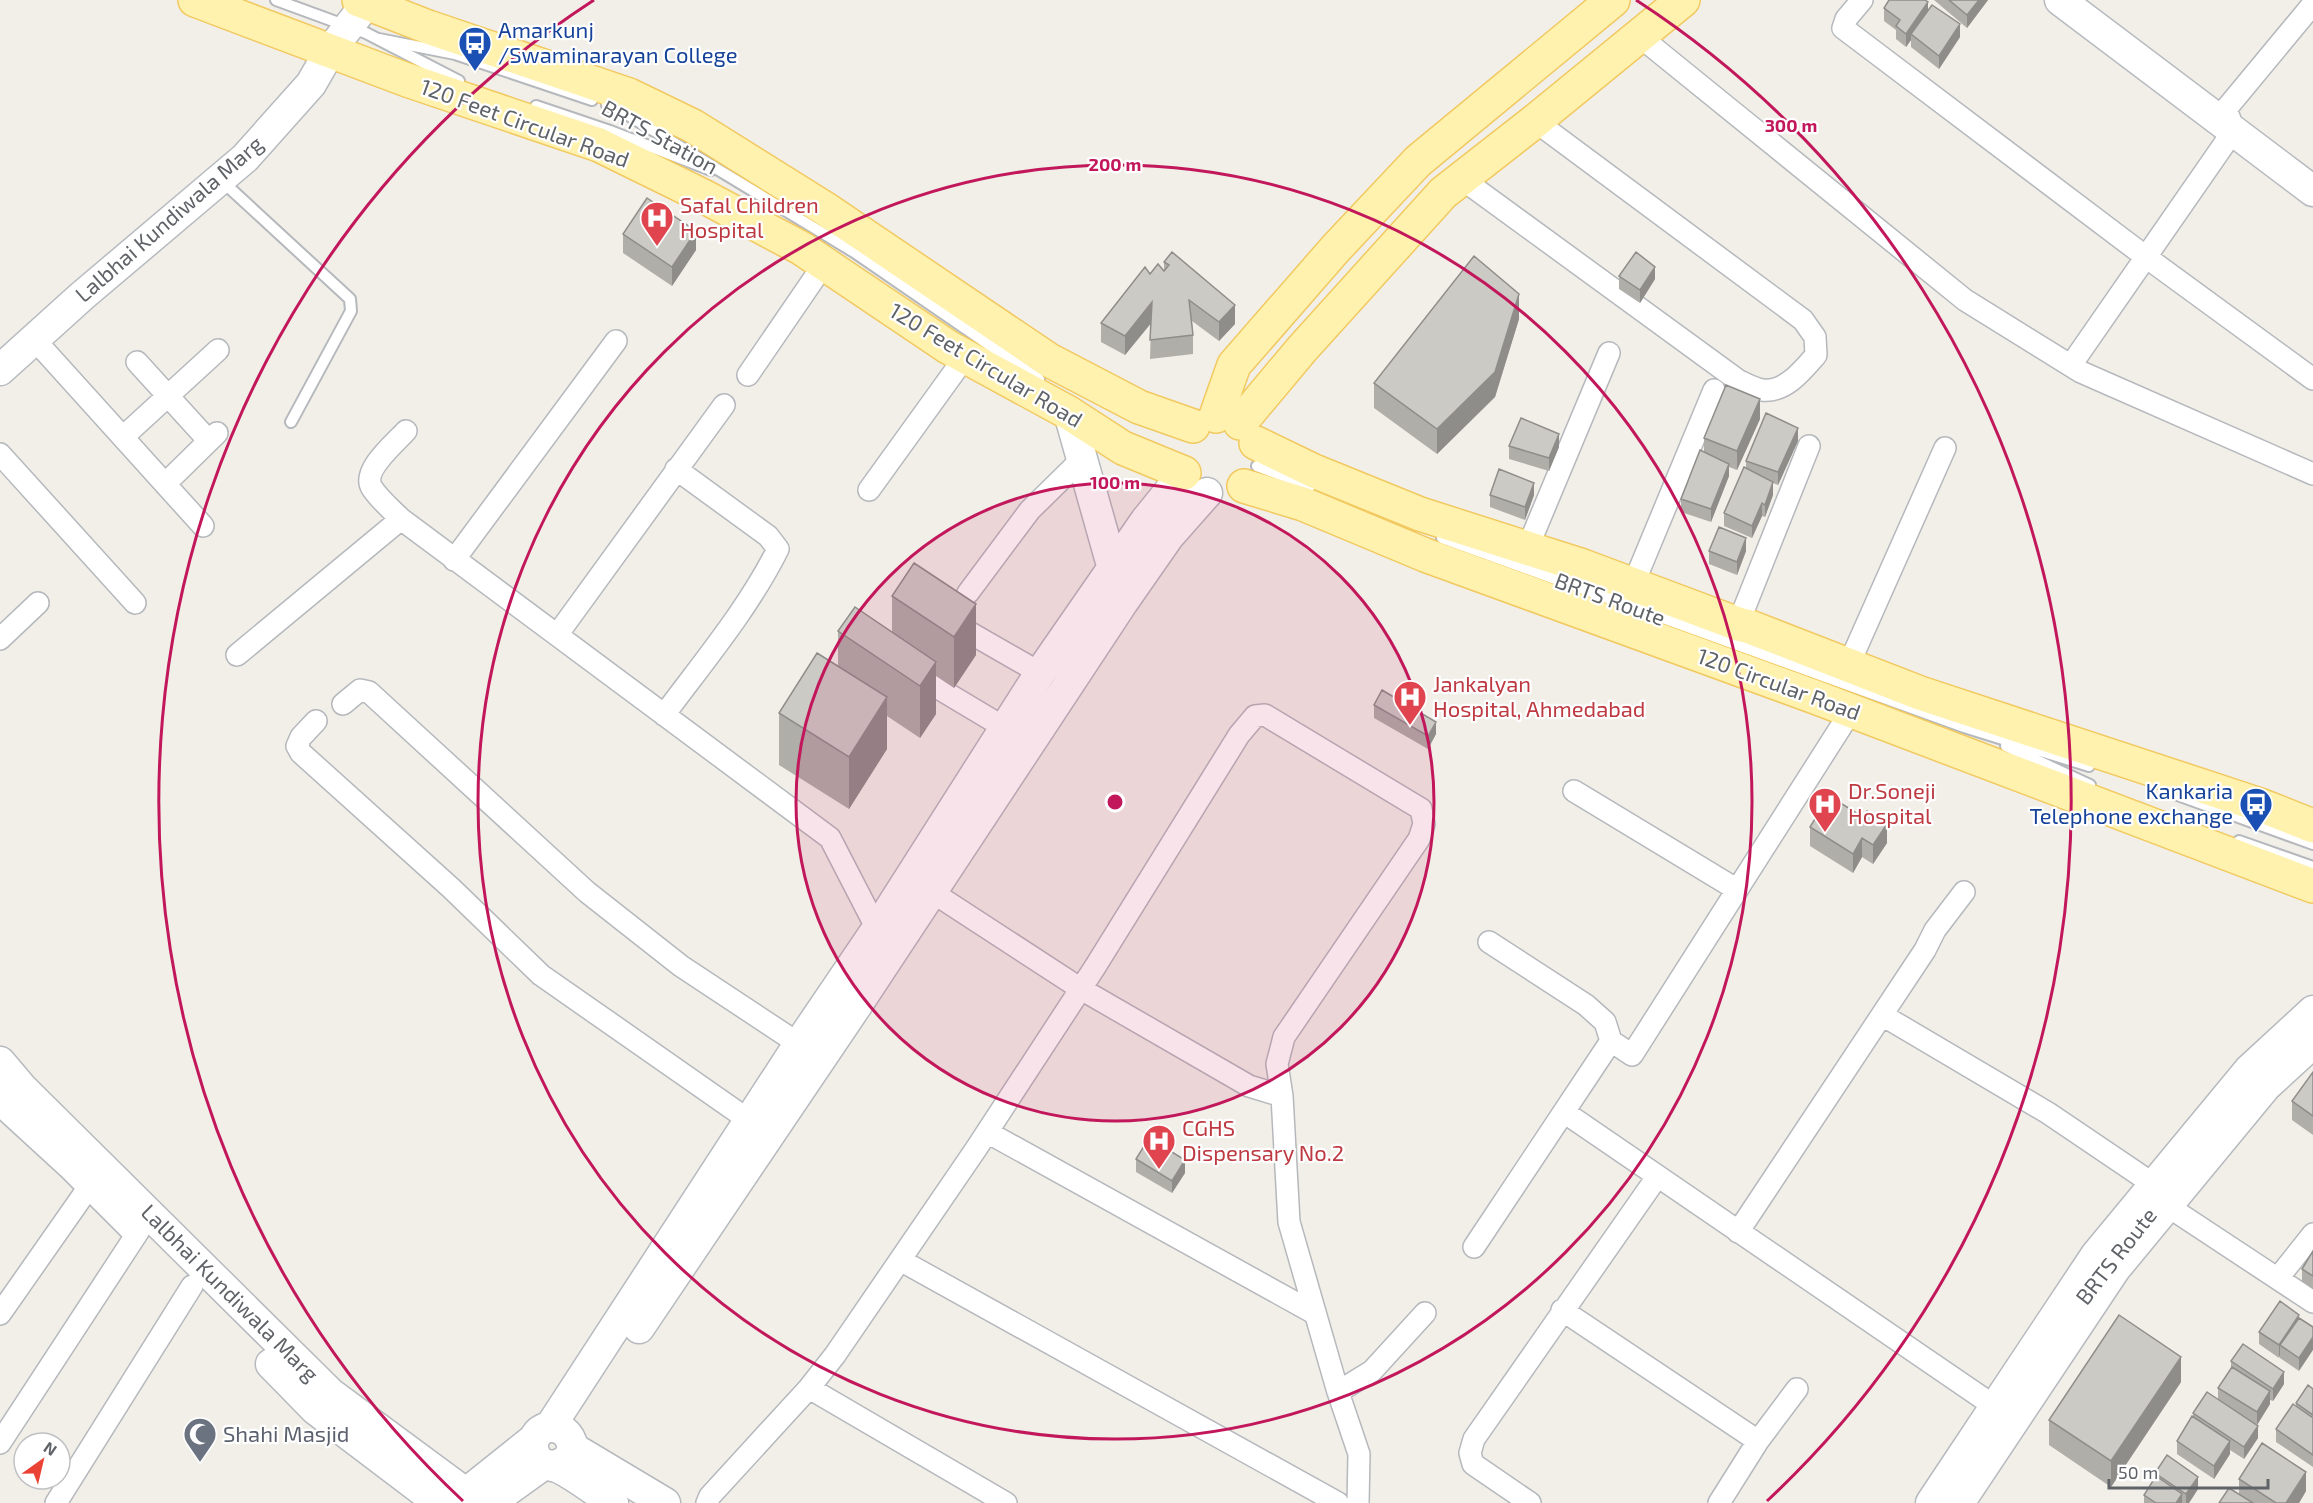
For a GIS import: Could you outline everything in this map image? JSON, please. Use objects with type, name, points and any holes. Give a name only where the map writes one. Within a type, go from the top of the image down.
[{"type":"main road","name":"120 Feet Circular Road","points":[[195,0],[354,16],[428,27],[629,95],[693,126],[824,208],[1048,360],[1139,407],[1234,443]]},
{"type":"main road","points":[[1234,443],[1185,436],[1180,448],[1180,461],[1196,483],[1220,495],[1233,492],[1234,443],[1234,365],[1337,247],[1418,161],[1613,0]]},
{"type":"main road","points":[[1234,443],[1302,349],[1443,193],[1683,0]]},
{"type":"main road","points":[[2060,0],[2313,190]]},
{"type":"main road","name":"120 Feet Circular Road","points":[[354,16],[407,80],[599,145],[702,196],[801,248],[965,357],[1069,414],[1122,448],[1196,483]]},
{"type":"main road","name":"Lalbhai Kundiwala Marg","points":[[0,370],[245,158],[311,84],[354,16]]},
{"type":"main road","points":[[1069,414],[1113,569]]},
{"type":"main road","name":"120 Circular Road","points":[[1234,443],[1314,471],[1420,514],[1633,585],[1750,627],[1920,693],[2260,805],[2313,826]]},
{"type":"main road","name":"120 Circular Road","points":[[1234,443],[1303,504],[1436,559],[1851,711],[2313,886]]},
{"type":"main road","points":[[554,1446],[750,1121],[1040,673],[1146,520],[1196,483]]},
{"type":"main road","points":[[466,1501],[554,1446],[932,892],[1169,536],[1196,483]]},
{"type":"main road","points":[[1959,1503],[2115,1269],[2160,1194],[2249,1070],[2313,1011]]},
{"type":"main road","points":[[1931,1503],[2096,1255],[2160,1194],[2266,1086],[2313,1043]]},
{"type":"main road","name":"Lalbhai Kundiwala Marg","points":[[0,1062],[138,1232],[192,1286],[322,1401],[466,1501]]},
{"type":"main road","name":"Lalbhai Kundiwala Marg","points":[[0,1099],[83,1166],[322,1401]]},
{"type":"main road","points":[[554,1446],[613,1503]]},
{"type":"main road","points":[[554,1446],[664,1503]]},
{"type":"street","points":[[1862,0],[1846,20],[1843,28],[2146,257],[2313,379]]},
{"type":"street","points":[[2071,365],[2234,130],[2226,109],[2313,4]]},
{"type":"street","points":[[1638,35],[1965,300],[2081,372],[2313,474]]},
{"type":"street","points":[[1461,179],[1740,381],[1761,390],[1778,390],[1802,371],[1816,355],[1815,337],[1803,320],[1535,121]]},
{"type":"street","points":[[748,375],[824,264]]},
{"type":"street","points":[[34,339],[203,526]]},
{"type":"street","points":[[454,560],[616,341]]},
{"type":"street","points":[[123,437],[218,350]]},
{"type":"street","points":[[1527,549],[1609,354]]},
{"type":"street","points":[[868,490],[965,357]]},
{"type":"street","points":[[137,362],[168,396],[213,437],[165,484]]},
{"type":"street","points":[[1633,585],[1714,390]]},
{"type":"street","points":[[557,635],[724,405]]},
{"type":"street","points":[[405,431],[375,464],[369,476],[370,486],[400,519],[830,838],[876,929]]},
{"type":"street","points":[[1738,624],[1809,446]]},
{"type":"street","points":[[1849,664],[1945,448]]},
{"type":"street","points":[[0,454],[135,603]]},
{"type":"street","points":[[968,593],[1030,510],[1083,459]]},
{"type":"street","points":[[664,715],[743,609],[763,579],[778,549],[768,536],[676,470]]},
{"type":"street","points":[[237,655],[400,519]]},
{"type":"street","points":[[0,639],[38,603]]},
{"type":"street","points":[[936,612],[1040,673]]},
{"type":"street","points":[[899,664],[1005,728]]},
{"type":"street","points":[[343,704],[360,690],[369,692],[587,892],[681,966],[799,1044]]},
{"type":"street","points":[[1490,942],[1586,1005],[1605,1022],[1611,1041],[1632,1055],[1851,711]]},
{"type":"street","points":[[706,1503],[835,1356],[1081,989],[1239,735],[1255,716],[1265,715],[1420,809],[1424,824],[1419,839],[1284,1037],[1277,1064],[1282,1096],[1289,1222],[1314,1313],[1359,1454],[1358,1503]]},
{"type":"street","points":[[316,721],[301,737],[297,746],[301,753],[451,888],[541,975],[750,1121]]},
{"type":"street","points":[[1574,791],[1736,890]]},
{"type":"street","points":[[932,892],[1081,989],[1249,1086],[1282,1096]]},
{"type":"street","points":[[1738,1232],[1925,950],[1935,930],[1964,892]]},
{"type":"street","points":[[1882,1015],[2048,1113],[2313,1302]]},
{"type":"street","points":[[1474,1247],[1611,1041]]},
{"type":"street","points":[[1564,1112],[1994,1406]]},
{"type":"street","points":[[987,1132],[1314,1313]]},
{"type":"street","points":[[0,1314],[83,1166]]},
{"type":"street","points":[[1530,1503],[1473,1464],[1470,1453],[1474,1439],[1657,1177]]},
{"type":"street","points":[[0,1443],[138,1232]]},
{"type":"street","points":[[2278,1278],[2313,1234]]},
{"type":"street","points":[[900,1260],[1338,1503]]},
{"type":"street","points":[[56,1503],[192,1286]]},
{"type":"street","points":[[1562,1310],[1758,1441]]},
{"type":"street","points":[[1338,1392],[1372,1371],[1425,1313]]},
{"type":"street","points":[[809,1388],[1006,1503]]},
{"type":"street","points":[[1719,1503],[1758,1441],[1797,1389]]},
{"type":"lane","points":[[276,0],[354,16],[379,39],[450,78],[472,85]]},
{"type":"lane","name":"BRTS Station","points":[[379,39],[455,54],[618,108],[740,182]]},
{"type":"lane","name":"BRTS Station","points":[[525,103],[610,131],[740,182]]},
{"type":"lane","points":[[220,179],[350,299],[351,311],[291,422]]},
{"type":"lane","points":[[740,182],[854,252],[1046,384]]},
{"type":"lane","points":[[1234,443],[1321,491]]},
{"type":"lane","name":"BRTS Route","points":[[1428,532],[1964,727]]},
{"type":"lane","points":[[1964,727],[2101,770]]},
{"type":"lane","points":[[1964,727],[2103,791]]},
{"type":"lane","points":[[2158,788],[2313,844]]},
{"type":"lane","points":[[2224,835],[2313,867]]},
{"type":"lane","name":"BRTS Route","points":[[2097,1275],[2257,1081],[2313,1030]]},
{"type":"lane","points":[[1946,1503],[2058,1334]]},
{"type":"building","points":[[1889,0],[1925,0],[1928,2],[1906,34],[1896,26],[1900,20],[1884,8]]},
{"type":"building","points":[[1949,0],[1979,0],[1967,15]]},
{"type":"building","points":[[1932,5],[1960,24],[1939,56],[1911,34]]},
{"type":"building","points":[[647,198],[696,231],[672,267],[623,234]]},
{"type":"building","points":[[1172,252],[1235,305],[1219,322],[1189,300],[1193,335],[1150,340],[1152,302],[1125,336],[1101,323],[1145,267],[1150,274],[1158,264],[1164,271],[1169,265],[1164,262]]},
{"type":"building","points":[[1636,252],[1655,267],[1640,290],[1619,276]]},
{"type":"building","points":[[1474,256],[1519,294],[1495,372],[1437,429],[1374,383]]},
{"type":"building","points":[[1726,385],[1760,399],[1737,451],[1704,438]]},
{"type":"building","points":[[1766,413],[1798,428],[1778,472],[1746,461]]},
{"type":"building","points":[[1521,418],[1559,434],[1549,458],[1509,446]]},
{"type":"building","points":[[1700,450],[1729,464],[1711,509],[1681,499]]},
{"type":"building","points":[[1744,467],[1773,482],[1765,505],[1762,503],[1752,526],[1724,513]]},
{"type":"building","points":[[1499,469],[1534,483],[1525,507],[1490,495]]},
{"type":"building","points":[[1719,527],[1746,538],[1737,562],[1709,551]]},
{"type":"building","points":[[914,563],[976,604],[954,637],[892,596]]},
{"type":"building","points":[[855,607],[936,662],[920,686],[838,631]]},
{"type":"building","points":[[817,653],[887,697],[849,757],[779,713]]},
{"type":"building","points":[[1382,690],[1436,722],[1428,736],[1374,705]]},
{"type":"building","points":[[1829,796],[1863,817],[1867,811],[1887,824],[1873,845],[1862,838],[1853,854],[1810,827]]},
{"type":"building","points":[[2313,1072],[2313,1116],[2292,1101]]},
{"type":"building","points":[[1149,1138],[1185,1160],[1172,1181],[1136,1159]]},
{"type":"building","points":[[2313,1251],[2313,1276],[2302,1269]]},
{"type":"building","points":[[2280,1301],[2299,1315],[2279,1345],[2259,1332]]},
{"type":"building","points":[[2119,1315],[2181,1357],[2111,1461],[2049,1420]]},
{"type":"building","points":[[2299,1318],[2313,1327],[2313,1337],[2299,1358],[2280,1345]]},
{"type":"building","points":[[2243,1344],[2284,1372],[2273,1389],[2231,1361]]},
{"type":"building","points":[[2232,1367],[2270,1391],[2257,1412],[2218,1388]]},
{"type":"building","points":[[2308,1385],[2313,1389],[2313,1415],[2296,1403]]},
{"type":"building","points":[[2207,1392],[2258,1426],[2244,1447],[2193,1413]]},
{"type":"building","points":[[2293,1404],[2313,1418],[2313,1455],[2276,1429]]},
{"type":"building","points":[[2192,1416],[2230,1441],[2214,1466],[2177,1441]]},
{"type":"building","points":[[2262,1443],[2306,1472],[2286,1503],[2276,1503],[2239,1479]]},
{"type":"building","points":[[2167,1455],[2198,1477],[2186,1494],[2155,1473]]},
{"type":"building","points":[[2156,1476],[2182,1494],[2176,1503],[2156,1503],[2144,1495]]},
{"type":"building","points":[[2229,1488],[2253,1503],[2219,1503]]},
{"type":"place","name":"Amarkunj /Swaminarayan College","points":[[475,72]]},
{"type":"place","name":"Safal Children Hospital","points":[[657,247]]},
{"type":"place","name":"Jankalyan Hospital, Ahmedabad","points":[[1410,726]]},
{"type":"place","name":"Dr.Soneji Hospital","points":[[1825,833]]},
{"type":"place","name":"Kankaria Telephone exchange","points":[[2256,833]]},
{"type":"place","name":"CGHS Dispensary No.2","points":[[1159,1170]]},
{"type":"place","name":"Shahi Masjid","points":[[200,1463]]}]
